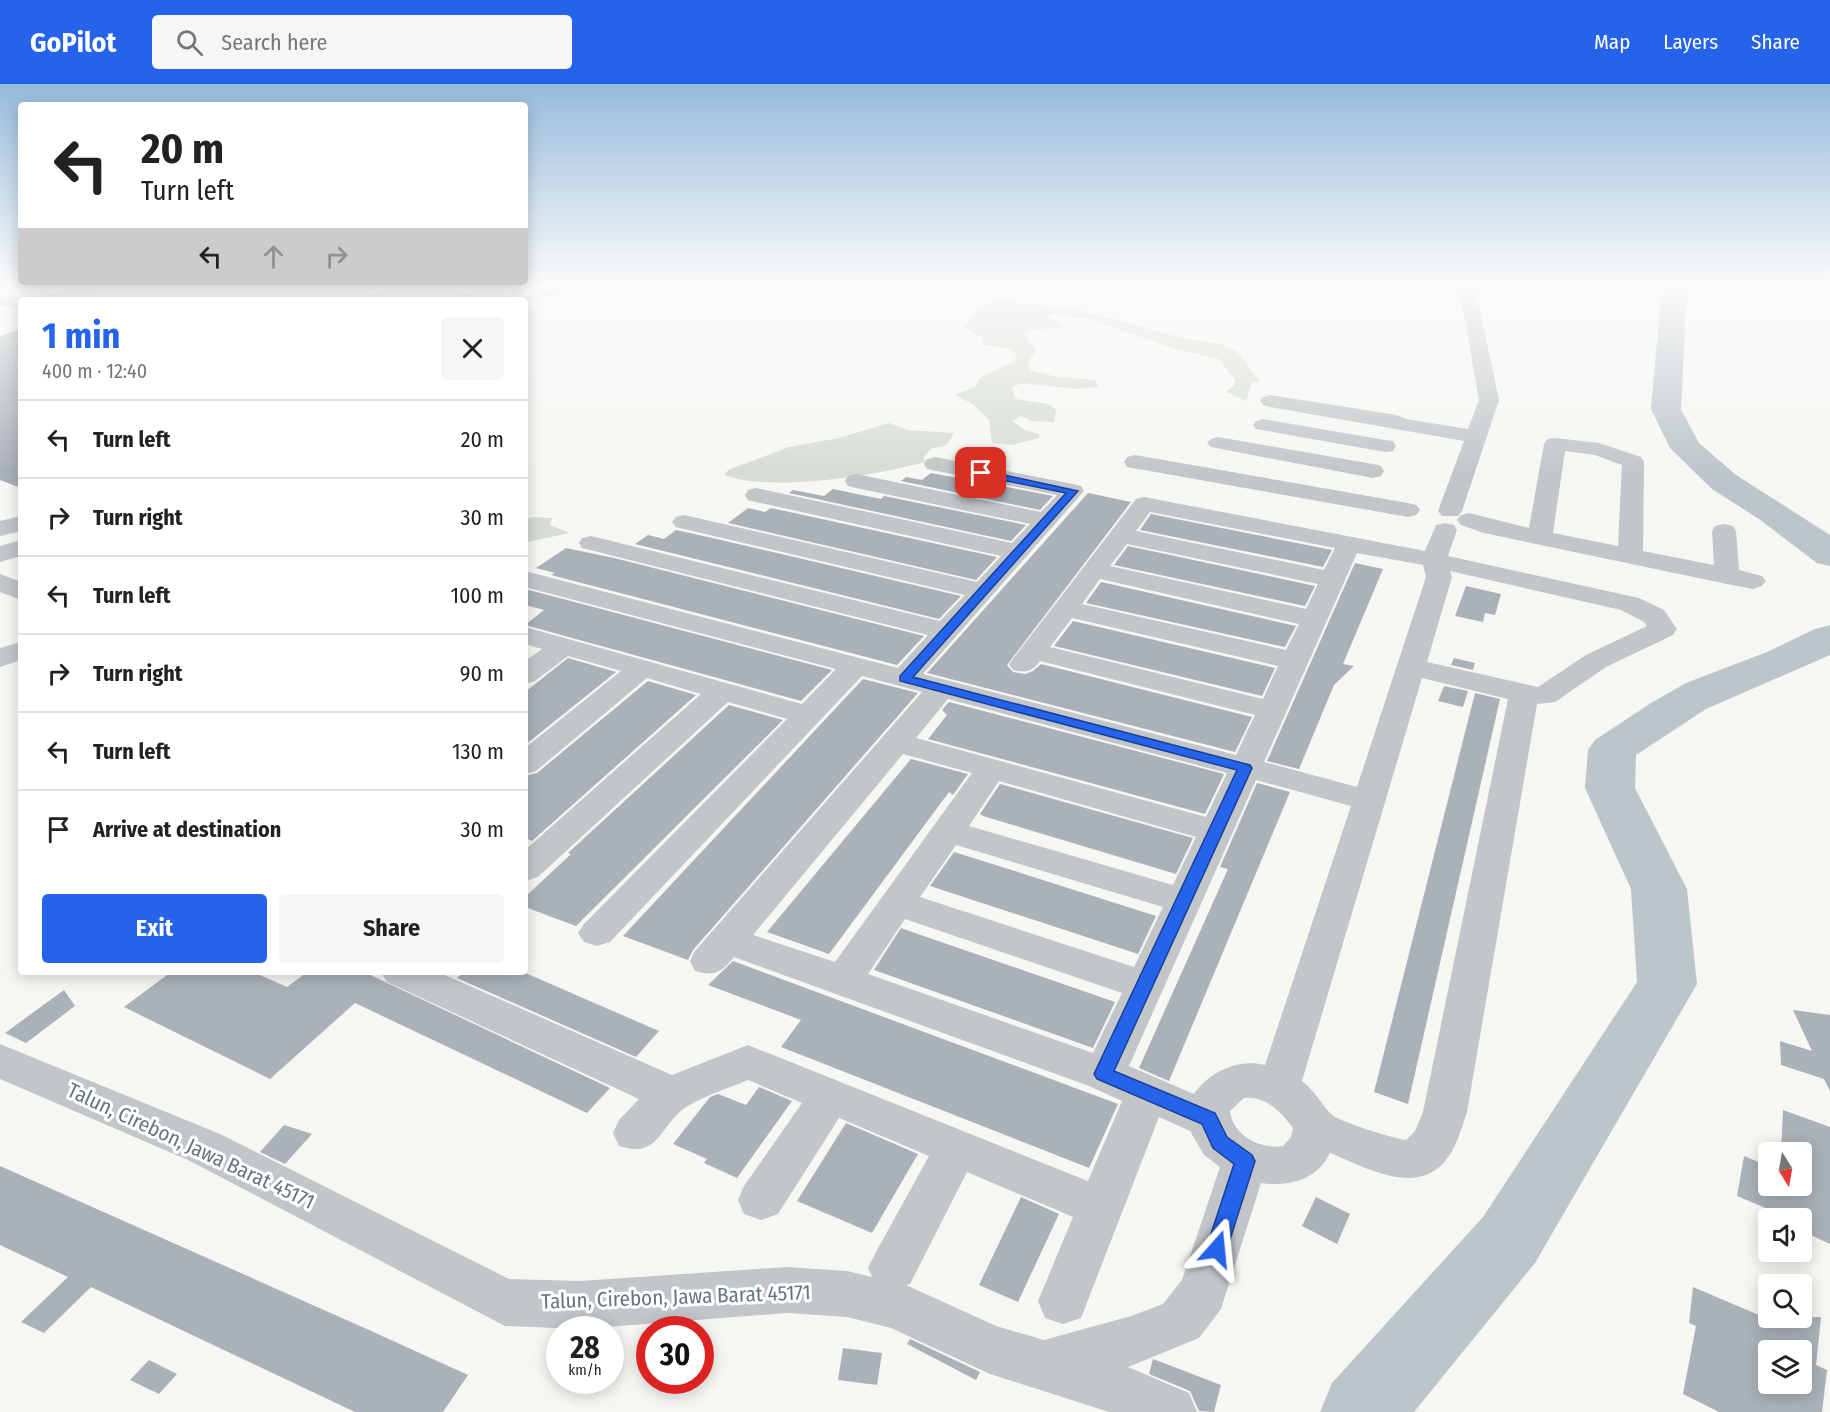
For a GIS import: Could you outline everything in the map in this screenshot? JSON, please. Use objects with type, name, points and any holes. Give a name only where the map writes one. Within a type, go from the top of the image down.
[{"type":"street","points":[[1279,1087],[1439,577],[1476,437],[1489,400],[1479,348]]},
{"type":"street","points":[[1270,401],[1399,416],[1476,437]]},
{"type":"street","points":[[1360,502],[1399,416]]},
{"type":"street","points":[[1263,425],[1385,446]]},
{"type":"street","points":[[1218,443],[1373,471]]},
{"type":"street","points":[[1540,537],[1556,444],[1599,448],[1633,462],[1630,555]]},
{"type":"street","points":[[1135,462],[1408,510]]},
{"type":"street","points":[[904,678],[1073,491],[935,464]]},
{"type":"street","points":[[856,481],[1047,520]]},
{"type":"street","points":[[756,495],[1018,552]]},
{"type":"street","points":[[1272,710],[1028,657],[1144,504],[1349,544],[1484,526],[1753,581]]},
{"type":"street","points":[[684,522],[983,591]]},
{"type":"street","points":[[0,529],[18,524]]},
{"type":"street","points":[[1410,667],[1524,694],[1544,696],[1596,661],[1663,629],[1654,616],[1630,604],[1450,530]]},
{"type":"street","points":[[1724,531],[1727,576]]},
{"type":"street","points":[[1120,535],[1333,579]]},
{"type":"street","points":[[591,543],[947,631]]},
{"type":"street","points":[[1104,1074],[1349,544]]},
{"type":"street","points":[[0,555],[18,548]]},
{"type":"street","points":[[1094,570],[1314,619]]},
{"type":"street","points":[[528,580],[1368,800]]},
{"type":"street","points":[[0,582],[18,592]]},
{"type":"street","points":[[0,604],[18,595]]},
{"type":"street","points":[[1065,608],[1295,661]]},
{"type":"street","points":[[528,636],[808,715]]},
{"type":"street","points":[[528,673],[564,646]]},
{"type":"street","points":[[0,658],[18,651]]},
{"type":"street","points":[[597,933],[856,666]]},
{"type":"street","points":[[528,762],[642,668]]},
{"type":"street","points":[[942,688],[718,951],[843,980],[1104,1074],[1208,1119]]},
{"type":"street","points":[[529,860],[722,691]]},
{"type":"street","points":[[1315,1128],[1311,1148],[1296,1162],[1272,1166],[1245,1161],[1220,1143],[1208,1119],[1210,1105],[1217,1094],[1229,1085],[1245,1081],[1279,1087],[1302,1105],[1315,1128],[1387,1156],[1415,1160],[1433,1143],[1445,1112],[1524,694]]},
{"type":"street","points":[[896,742],[1216,831]]},
{"type":"street","points":[[843,980],[992,768]]},
{"type":"street","points":[[948,831],[1184,901]]},
{"type":"street","points":[[897,903],[1145,986]]},
{"type":"street","points":[[408,975],[671,1094]]},
{"type":"street","name":"Talun, Cirebon, Jawa Barat 45171","points":[[0,1061],[204,1147],[505,1302],[590,1304],[787,1290],[847,1294],[898,1306],[990,1349],[1119,1389],[1170,1412]]},
{"type":"street","points":[[635,1132],[671,1094],[748,1062],[1101,1207]]},
{"type":"street","points":[[1063,1301],[1147,1092]]},
{"type":"street","points":[[761,1200],[830,1096]]},
{"type":"street","points":[[893,1268],[957,1148]]},
{"type":"street","points":[[1046,1365],[1131,1341],[1181,1321],[1203,1293],[1245,1161]]},
{"type":"shaded area","points":[[1003,348],[1035,348],[1036,350],[1029,361],[1030,370],[1057,377],[1095,380],[1098,387],[1076,389],[1023,383],[1014,386],[1012,390],[1016,399],[1048,404],[1056,410],[1054,422],[1031,421],[1021,416],[1012,421],[1025,430],[1039,434],[1039,438],[1012,445],[992,443],[989,420],[974,405],[955,395],[976,386],[979,378],[1014,362],[1017,355],[1010,349]]},
{"type":"shaded area","points":[[1173,348],[1230,348],[1241,356],[1260,382],[1252,382],[1246,401],[1226,392],[1234,385],[1235,380],[1219,359]]},
{"type":"shaded area","points":[[889,423],[908,430],[954,433],[946,446],[932,448],[924,457],[925,462],[853,477],[768,482],[744,480],[725,475],[728,470],[789,447],[839,438]]},
{"type":"shaded area","points":[[528,518],[552,518],[550,525],[569,533],[528,542]]},
{"type":"building","points":[[0,348],[18,348],[18,487],[0,480]]},
{"type":"building","points":[[931,473],[1053,496],[1040,510],[901,481],[906,477],[922,480]]},
{"type":"building","points":[[833,489],[881,499],[884,496],[1026,525],[1011,541],[789,493],[793,490],[824,496]]},
{"type":"building","points":[[1088,493],[1131,502],[1007,665],[1013,672],[1025,674],[1041,664],[1252,717],[1235,752],[927,673]]},
{"type":"building","points":[[748,508],[765,512],[771,508],[997,557],[976,580],[728,523]]},
{"type":"building","points":[[1151,514],[1332,550],[1323,567],[1140,530]]},
{"type":"building","points":[[676,530],[961,596],[939,619],[635,544],[648,535],[664,539]]},
{"type":"building","points":[[1128,546],[1315,586],[1305,606],[1114,565]]},
{"type":"building","points":[[566,548],[924,636],[897,665],[551,575],[555,573],[536,568]]},
{"type":"building","points":[[1355,563],[1383,569],[1343,664],[1354,666],[1334,685],[1299,769],[1267,761]]},
{"type":"building","points":[[1101,582],[1296,626],[1285,647],[1086,603]]},
{"type":"building","points":[[1466,586],[1501,594],[1495,615],[1485,613],[1483,622],[1455,616]]},
{"type":"building","points":[[528,591],[832,670],[801,701],[528,626],[528,623],[544,610],[528,606]]},
{"type":"building","points":[[1073,621],[1275,668],[1262,696],[1054,646]]},
{"type":"building","points":[[568,658],[616,672],[528,743],[528,690]]},
{"type":"building","points":[[1454,658],[1475,663],[1473,670],[1451,665]]},
{"type":"building","points":[[863,679],[918,693],[693,950],[688,960],[623,936]]},
{"type":"building","points":[[648,681],[696,695],[532,841],[528,839],[528,775],[537,773]]},
{"type":"building","points":[[1444,686],[1468,691],[1463,707],[1438,701]]},
{"type":"building","points":[[1475,693],[1500,699],[1408,1104],[1374,1092]]},
{"type":"building","points":[[949,702],[1224,774],[1205,814],[928,739],[947,715],[942,710]]},
{"type":"building","points":[[729,705],[783,720],[576,926],[528,908],[528,894],[571,854],[568,853]]},
{"type":"building","points":[[911,759],[968,774],[953,795],[949,792],[829,954],[767,932]]},
{"type":"building","points":[[1257,783],[1290,792],[1169,1081],[1139,1068],[1228,869],[1220,867]]},
{"type":"building","points":[[1000,784],[1193,838],[1176,874],[983,816],[980,814]]},
{"type":"building","points":[[954,852],[1156,916],[1138,954],[930,886]]},
{"type":"building","points":[[901,928],[1115,1002],[1093,1048],[874,970]]},
{"type":"building","points":[[733,961],[1118,1104],[1089,1168],[781,1047],[801,1020],[708,985]]},
{"type":"building","points":[[528,974],[659,1031],[636,1057],[457,978],[460,975]]},
{"type":"building","points":[[167,975],[260,975],[287,987],[303,975],[370,975],[610,1088],[587,1113],[355,1003],[270,1079],[124,1007]]},
{"type":"building","points":[[64,990],[75,1006],[26,1043],[5,1033]]},
{"type":"building","points":[[1793,1010],[1830,1015],[1830,1091],[1824,1079],[1781,1065],[1780,1041],[1812,1051]]},
{"type":"building","points":[[759,1087],[792,1101],[737,1178],[704,1163],[707,1159],[673,1144],[710,1097],[718,1094],[746,1105]]},
{"type":"building","points":[[1783,1110],[1830,1127],[1830,1244],[1812,1236],[1812,1208],[1766,1208],[1737,1196],[1744,1156],[1758,1162],[1758,1196],[1812,1196],[1812,1142],[1781,1142]]},
{"type":"building","points":[[846,1123],[918,1154],[872,1233],[797,1201]]},
{"type":"building","points":[[284,1125],[312,1134],[285,1164],[260,1152]]},
{"type":"building","points":[[0,1166],[468,1375],[443,1412],[355,1412],[91,1287],[44,1333],[21,1322],[68,1277],[0,1245]]},
{"type":"building","points":[[1021,1197],[1059,1214],[1018,1302],[979,1285]]},
{"type":"building","points":[[1316,1197],[1350,1214],[1337,1244],[1302,1226]]},
{"type":"building","points":[[1693,1287],[1758,1315],[1758,1328],[1812,1328],[1812,1317],[1821,1317],[1816,1365],[1827,1370],[1822,1412],[1719,1412],[1683,1394],[1696,1326],[1689,1323]]},
{"type":"building","points":[[910,1339],[980,1372],[976,1380],[907,1344]]},
{"type":"building","points":[[843,1348],[882,1353],[877,1385],[838,1380]]},
{"type":"building","points":[[1153,1359],[1221,1385],[1214,1412],[1199,1411],[1190,1391],[1149,1374]]},
{"type":"building","points":[[149,1360],[177,1374],[159,1394],[130,1380]]},
{"type":"waterway","points":[[1670,348],[1666,409],[1686,448],[1724,482],[1772,511],[1830,555]]},
{"type":"waterway","points":[[1361,1412],[1509,1240],[1667,984],[1659,889],[1610,788],[1612,750],[1690,699],[1799,654],[1830,638]]},
{"type":"route","points":[[981,473],[1073,491],[904,678],[1245,768],[1104,1074],[1208,1119],[1220,1143],[1245,1161],[1217,1249]]}]
